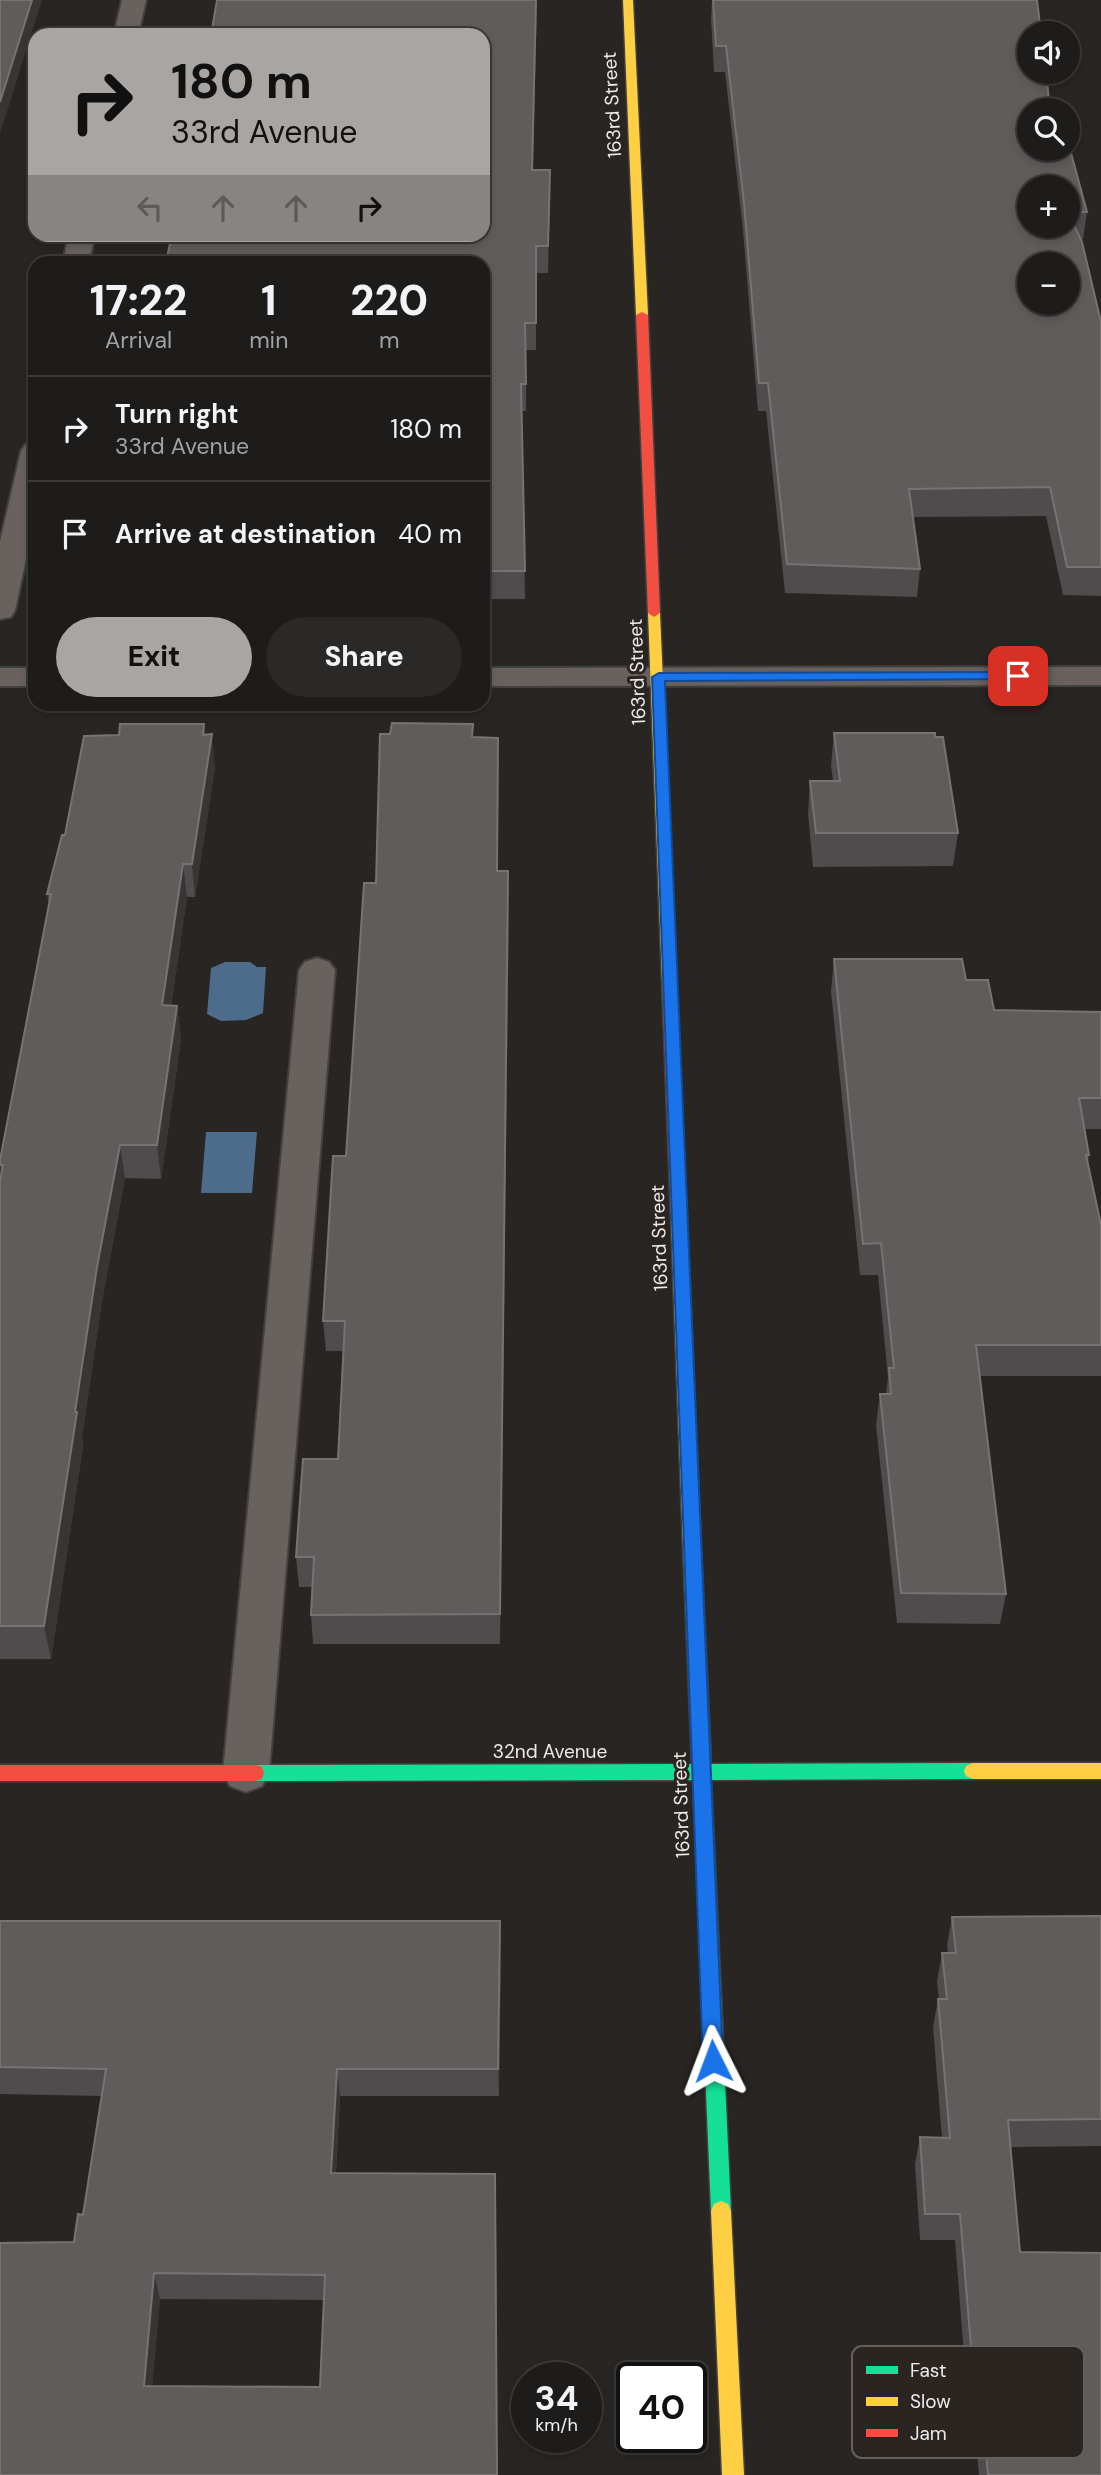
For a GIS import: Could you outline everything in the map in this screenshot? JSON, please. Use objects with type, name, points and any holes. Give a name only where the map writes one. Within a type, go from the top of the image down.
[{"type":"street","points":[[128,28],[134,0]]},
{"type":"street","name":"163rd Street","points":[[628,0],[659,677],[701,1771],[733,2475]]},
{"type":"street","points":[[0,610],[28,483]]},
{"type":"street","points":[[490,677],[1101,676]]},
{"type":"street","points":[[0,677],[28,677]]},
{"type":"street","points":[[246,1773],[317,970]]},
{"type":"street","name":"32nd Avenue","points":[[0,1773],[1101,1772]]},
{"type":"water","points":[[225,962],[250,962],[257,967],[266,967],[263,1013],[246,1020],[221,1021],[207,1014],[211,968]]},
{"type":"water","points":[[206,1132],[257,1132],[252,1193],[201,1193]]},
{"type":"building","points":[[0,0],[32,0],[0,102]]},
{"type":"building","points":[[217,0],[536,0],[532,170],[550,170],[548,246],[536,246],[536,323],[525,323],[526,384],[521,384],[525,571],[490,571],[490,256],[167,256],[170,242],[490,242],[490,28],[212,28]]},
{"type":"building","points":[[713,0],[1037,0],[1040,21],[1017,21],[1017,84],[1047,84],[1049,98],[1017,98],[1017,161],[1073,161],[1077,175],[1017,175],[1017,238],[1080,238],[1082,242],[1101,322],[1101,567],[1067,567],[1050,487],[909,489],[920,569],[787,564],[768,383],[759,383],[744,203],[726,46],[716,46]]},
{"type":"building","points":[[1080,186],[1087,212],[1080,212]]},
{"type":"building","points":[[392,723],[473,724],[472,737],[498,738],[497,871],[508,871],[500,1614],[311,1615],[314,1557],[296,1557],[303,1459],[338,1459],[345,1321],[323,1321],[333,1156],[346,1156],[364,883],[376,883],[380,734],[390,734]]},
{"type":"building","points":[[120,724],[204,724],[203,735],[212,734],[192,864],[183,864],[162,1005],[177,1006],[157,1145],[120,1145],[97,1267],[44,1626],[0,1626],[0,1181],[3,1165],[0,1165],[0,1160],[51,894],[47,894],[62,835],[65,835],[84,736],[119,735]]},
{"type":"building","points":[[834,733],[935,733],[935,737],[943,737],[958,833],[816,833],[810,781],[840,781]]},
{"type":"building","points":[[834,959],[962,959],[966,980],[988,980],[994,1010],[1101,1012],[1101,1098],[1079,1098],[1089,1155],[1086,1155],[1101,1225],[1101,1345],[976,1345],[1006,1594],[901,1593],[880,1394],[891,1394],[889,1368],[894,1368],[881,1243],[863,1244]]},
{"type":"building","points":[[1101,1916],[1101,2119],[1008,2120],[1020,2252],[1101,2253],[1101,2475],[988,2475],[987,2458],[1084,2458],[1084,2346],[971,2346],[960,2214],[925,2214],[920,2137],[950,2138],[938,1999],[947,1999],[942,1953],[956,1953],[952,1917]]},
{"type":"building","points":[[0,1921],[500,1921],[498,2069],[337,2069],[331,2173],[495,2174],[497,2475],[0,2475],[0,2243],[74,2242],[78,2214],[83,2215],[106,2069],[0,2067]],"holes":[[[154,2273],[325,2275],[320,2387],[144,2386]]]},
{"type":"traffic: fast","points":[[692,1547],[721,2211]]},
{"type":"traffic: fast","points":[[255,1773],[973,1771]]},
{"type":"traffic: slow","points":[[628,0],[642,315]]},
{"type":"traffic: slow","points":[[654,613],[669,981]]},
{"type":"traffic: slow","points":[[679,1218],[692,1547]]},
{"type":"traffic: slow","points":[[973,1771],[1101,1771]]},
{"type":"traffic: slow","points":[[721,2211],[733,2475]]},
{"type":"traffic: jam","points":[[642,315],[654,613]]},
{"type":"traffic: jam","points":[[669,981],[679,1218]]},
{"type":"traffic: jam","points":[[0,1773],[255,1773]]},
{"type":"route","points":[[713,2061],[659,677],[1018,676]]}]
